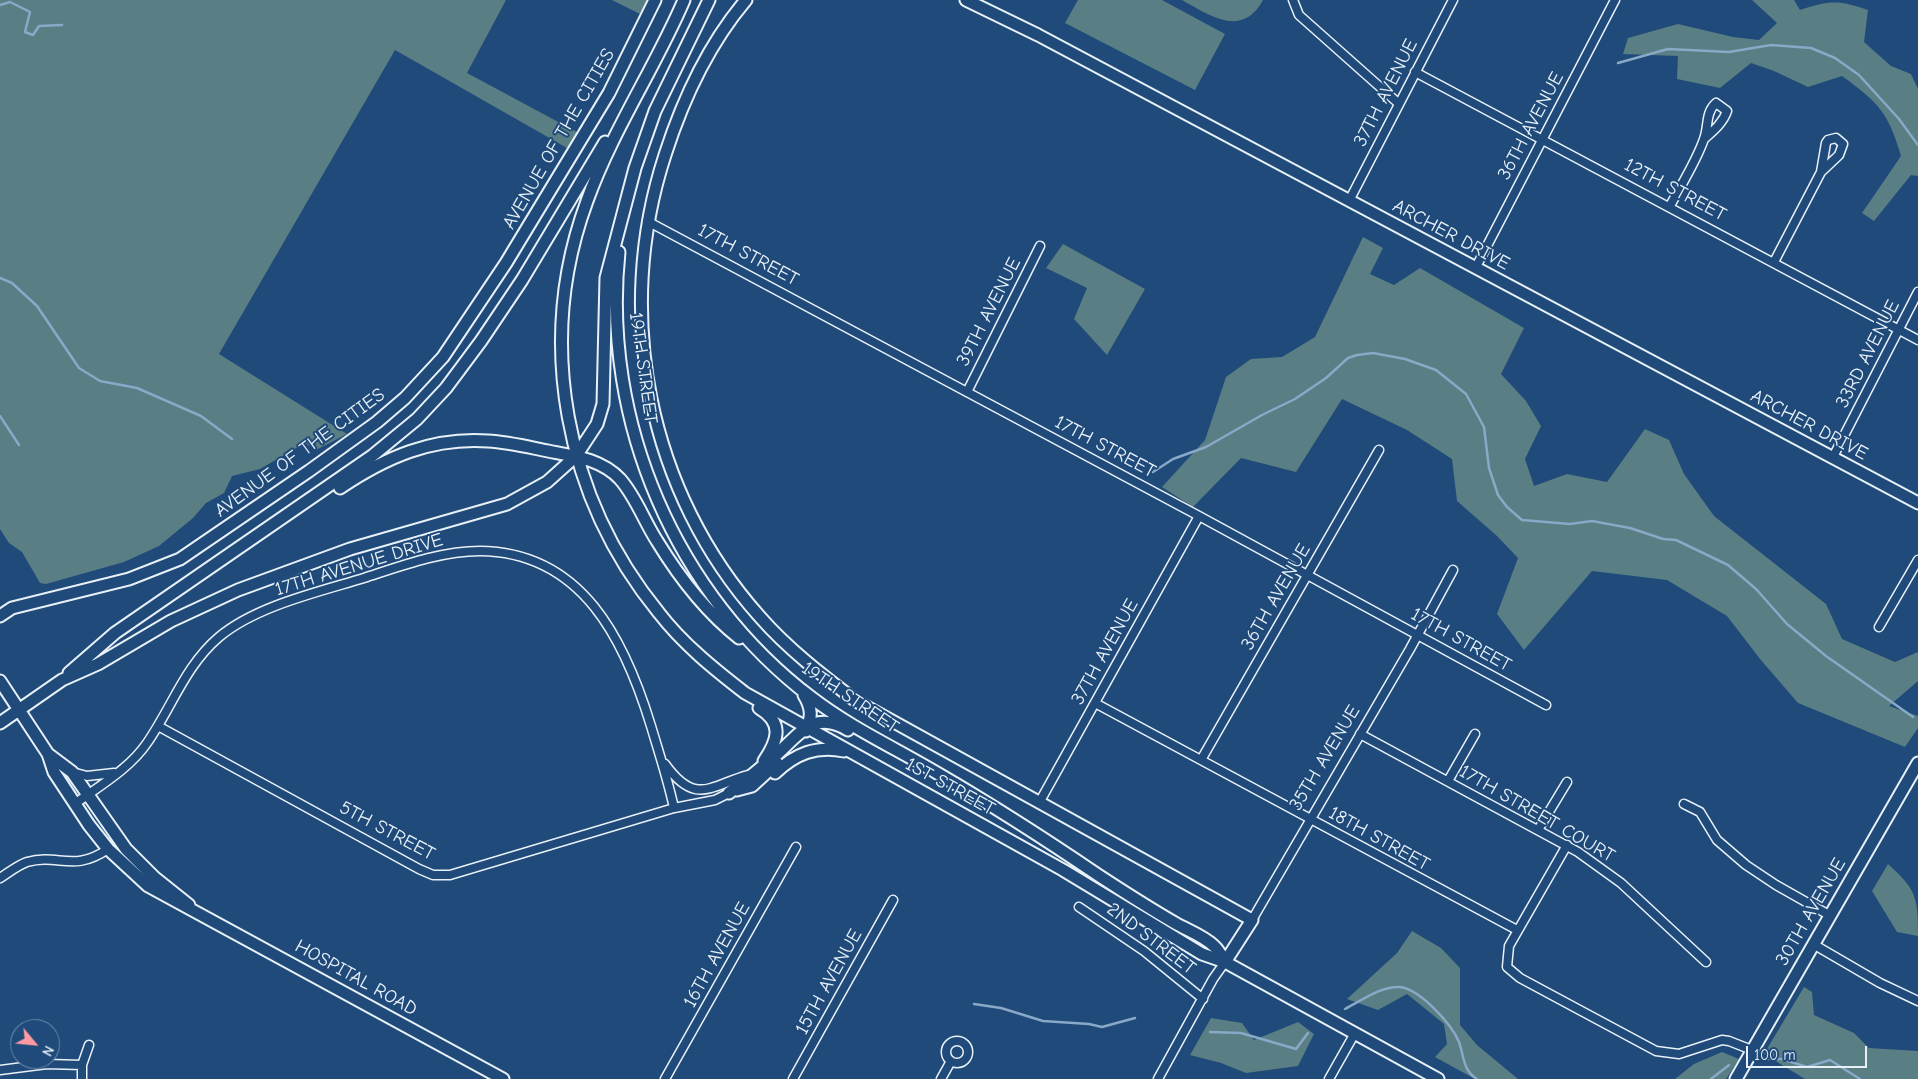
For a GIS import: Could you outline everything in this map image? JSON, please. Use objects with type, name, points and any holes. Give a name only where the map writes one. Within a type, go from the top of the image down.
[{"type":"main road","name":"AVENUE OF THE CITIES","points":[[0,616],[12,608],[129,579],[180,558],[309,471],[377,422],[405,398],[443,357],[506,263],[603,105],[655,0]]},
{"type":"main road","name":"AVENUE OF THE CITIES","points":[[0,723],[62,680],[115,633],[384,447],[417,419],[452,380],[522,280],[597,156],[683,0]]},
{"type":"main road","points":[[576,456],[564,400],[560,326],[565,286],[575,238],[586,202],[606,156],[683,0]]},
{"type":"main road","name":"AVENUE OF THE CITIES","points":[[62,680],[98,664],[171,621],[270,576],[350,549],[507,504],[547,482],[576,456],[597,424],[603,404],[606,278],[635,168],[649,124],[709,0]]},
{"type":"main road","points":[[674,71],[717,0]]},
{"type":"main road","points":[[647,221],[660,171],[682,106],[707,54],[722,30],[746,0]]},
{"type":"main road","name":"ARCHER DRIVE","points":[[966,0],[1043,38],[1918,503]]},
{"type":"main road","name":"19TH STREET","points":[[625,210],[617,268],[616,328],[623,386],[641,457],[657,500],[691,565],[737,627],[800,689],[857,728],[1016,820],[1132,898],[1214,946],[1225,962]]},
{"type":"main road","name":"19TH STREET","points":[[647,221],[640,281],[642,346],[664,454],[688,513],[715,558],[760,617],[815,670],[856,701],[1252,920]]},
{"type":"main road","name":"AVENUE OF THE CITIES","points":[[261,533],[376,465],[422,446],[455,440],[490,441],[576,456],[606,468],[620,480],[634,498],[656,539],[691,590],[729,630],[778,669]]},
{"type":"main road","name":"1ST STREET","points":[[576,456],[597,514],[616,553],[641,590],[667,623],[714,668],[745,692],[807,728],[1063,870],[1202,954],[1225,962]]},
{"type":"main road","points":[[641,590],[650,610],[682,648],[713,676],[773,720],[776,738],[771,751],[755,773]]},
{"type":"main road","points":[[0,681],[19,709]]},
{"type":"main road","points":[[732,792],[752,786],[802,738],[807,728],[811,708],[800,689]]},
{"type":"main road","name":"HOSPITAL ROAD","points":[[19,709],[48,754],[54,772],[89,825],[108,849],[148,886],[178,904],[192,908],[503,1079]]},
{"type":"main road","points":[[732,792],[799,732],[822,722],[835,723],[895,758],[963,788]]},
{"type":"main road","points":[[732,792],[754,790],[790,758],[803,753],[821,749],[852,753]]},
{"type":"main road","name":"HOSPITAL ROAD","points":[[48,754],[72,772],[126,849],[154,877],[192,908]]},
{"type":"main road","name":"30TH AVENUE","points":[[1736,1079],[1829,914],[1918,763]]},
{"type":"main road","name":"35TH AVENUE","points":[[1225,962],[1252,920]]},
{"type":"main road","points":[[1225,962],[1438,1079]]},
{"type":"street","name":"37TH AVENUE","points":[[1349,200],[1452,0]]},
{"type":"street","name":"36TH AVENUE","points":[[1476,267],[1615,0]]},
{"type":"street","points":[[1294,2],[1299,15],[1398,103]]},
{"type":"street","name":"12TH STREET","points":[[1415,72],[1670,206],[1918,340]]},
{"type":"street","points":[[1670,206],[1704,139]]},
{"type":"street","points":[[1774,262],[1821,172]]},
{"type":"street","name":"17TH STREET","points":[[647,221],[1308,574],[1546,705]]},
{"type":"street","name":"39TH AVENUE","points":[[967,392],[1040,246]]},
{"type":"street","name":"33RD AVENUE","points":[[1833,457],[1918,292]]},
{"type":"street","name":"36TH AVENUE","points":[[1201,760],[1378,450]]},
{"type":"street","name":"37TH AVENUE","points":[[1039,803],[1199,516]]},
{"type":"street","name":"17TH AVENUE DRIVE","points":[[76,803],[140,753],[158,726],[193,664],[213,642],[231,628],[296,599],[393,568],[451,554],[481,551],[516,556],[547,568],[572,584],[594,605],[618,642],[631,668],[662,760],[674,808]]},
{"type":"street","points":[[1879,627],[1918,560]]},
{"type":"street","name":"35TH AVENUE","points":[[1252,920],[1453,570]]},
{"type":"street","name":"18TH STREET","points":[[1095,703],[1517,930]]},
{"type":"street","name":"5TH STREET","points":[[158,726],[419,870],[433,875],[450,875],[674,808]]},
{"type":"street","name":"17TH STREET COURT","points":[[1360,734],[1567,845],[1622,883],[1706,962]]},
{"type":"street","points":[[1448,781],[1475,734]]},
{"type":"street","points":[[662,760],[681,782],[708,791],[755,773]]},
{"type":"street","points":[[72,772],[87,776],[116,773]]},
{"type":"street","points":[[1538,830],[1567,782]]},
{"type":"street","points":[[674,808],[715,800],[732,792]]},
{"type":"street","points":[[1684,804],[1700,812],[1717,840],[1746,865],[1776,885],[1829,914]]},
{"type":"street","points":[[1567,845],[1517,930],[1507,953],[1508,967],[1520,978],[1656,1050],[1679,1054],[1722,1040],[1752,1050]]},
{"type":"street","name":"16TH AVENUE","points":[[665,1079],[796,847]]},
{"type":"street","points":[[0,878],[25,863],[43,860],[80,862],[96,857],[108,849]]},
{"type":"street","name":"15TH AVENUE","points":[[793,1079],[893,900]]},
{"type":"street","name":"2ND STREET","points":[[1079,907],[1144,951],[1202,999]]},
{"type":"street","points":[[1813,944],[1880,983],[1918,1001]]},
{"type":"street","points":[[1158,1079],[1202,999],[1225,962]]},
{"type":"street","points":[[1329,1079],[1355,1033]]},
{"type":"street","points":[[82,1079],[82,1065],[89,1045]]},
{"type":"street","points":[[941,1079],[951,1061]]},
{"type":"street","points":[[0,1070],[47,1064],[82,1065]]},
{"type":"green space","points":[[0,0],[506,0],[467,73],[577,132],[567,148],[395,50],[219,354],[347,434],[316,450],[305,443],[260,469],[232,476],[224,493],[206,503],[193,518],[159,546],[124,562],[46,584],[40,583],[22,552],[9,543],[0,529]]},
{"type":"green space","points":[[612,0],[647,0],[640,14]]},
{"type":"green space","points":[[1078,0],[1162,0],[1225,34],[1195,90],[1065,23]]},
{"type":"green space","points":[[1182,0],[1263,0],[1255,12],[1245,19],[1235,21],[1214,17]]},
{"type":"green space","points":[[1752,0],[1794,0],[1800,10],[1834,2],[1850,4],[1868,10],[1864,42],[1891,66],[1911,74],[1918,89],[1918,176],[1911,175],[1874,221],[1862,213],[1901,156],[1892,129],[1881,110],[1865,94],[1842,76],[1808,87],[1774,71],[1751,63],[1720,88],[1677,79],[1678,56],[1623,54],[1628,38],[1678,24],[1733,37],[1759,40],[1777,23]]},
{"type":"green space","points":[[1363,237],[1383,248],[1370,274],[1394,285],[1420,268],[1524,328],[1501,374],[1526,401],[1541,426],[1525,459],[1534,486],[1567,474],[1607,482],[1645,429],[1669,440],[1684,474],[1714,516],[1826,604],[1842,639],[1895,662],[1918,652],[1918,681],[1889,706],[1918,716],[1918,728],[1905,747],[1798,703],[1760,659],[1727,616],[1667,580],[1592,571],[1524,650],[1497,614],[1518,558],[1497,536],[1457,501],[1452,459],[1407,430],[1342,399],[1296,472],[1241,458],[1193,507],[1162,487],[1205,440],[1226,377],[1251,359],[1282,357],[1315,337]]},
{"type":"green space","points":[[1063,244],[1145,289],[1107,355],[1074,319],[1087,288],[1046,268]]},
{"type":"green space","points":[[1888,864],[1905,881],[1914,896],[1918,936],[1897,932],[1872,891]]},
{"type":"green space","points":[[1412,931],[1441,948],[1460,968],[1460,1025],[1477,1045],[1518,1079],[1475,1079],[1435,1057],[1447,1044],[1444,1024],[1407,994],[1378,1010],[1347,999],[1397,953]]},
{"type":"green space","points":[[1804,987],[1812,992],[1814,1015],[1854,1033],[1869,1048],[1918,1051],[1918,1079],[1805,1079],[1764,1054]]},
{"type":"green space","points":[[1211,1018],[1242,1023],[1254,1040],[1298,1022],[1314,1034],[1298,1066],[1246,1073],[1221,1063],[1190,1055]]},
{"type":"green space","points":[[1722,1052],[1739,1059],[1726,1079],[1675,1079],[1694,1064]]},
{"type":"waterway","points":[[0,5],[10,2],[30,12],[25,32],[33,35],[39,26],[62,25]]},
{"type":"waterway","points":[[1618,63],[1668,49],[1729,52],[1771,45],[1811,48],[1835,58],[1859,75],[1899,119],[1918,145]]},
{"type":"waterway","points":[[0,278],[12,283],[37,306],[79,368],[100,381],[137,388],[201,416],[232,439]]},
{"type":"waterway","points":[[1153,472],[1173,459],[1206,447],[1262,415],[1295,399],[1326,378],[1348,358],[1373,353],[1405,359],[1436,370],[1466,394],[1484,427],[1489,468],[1498,495],[1507,507],[1522,520],[1570,524],[1592,521],[1630,528],[1663,539],[1676,540],[1728,565],[1756,589],[1787,624],[1826,656],[1913,717]]},
{"type":"waterway","points":[[0,416],[19,445]]},
{"type":"waterway","points":[[1345,1009],[1384,989],[1398,987],[1415,993],[1434,1008],[1449,1026],[1459,1042],[1466,1067],[1472,1076],[1477,1079]]},
{"type":"waterway","points":[[974,1004],[1001,1008],[1043,1021],[1089,1024],[1102,1027],[1135,1018]]},
{"type":"waterway","points":[[1210,1032],[1241,1033],[1296,1049],[1308,1033]]},
{"type":"waterway","points":[[1762,1059],[1782,1059],[1807,1067],[1830,1060],[1860,1079]]},
{"type":"waterway","points":[[1711,1079],[1729,1065]]}]
